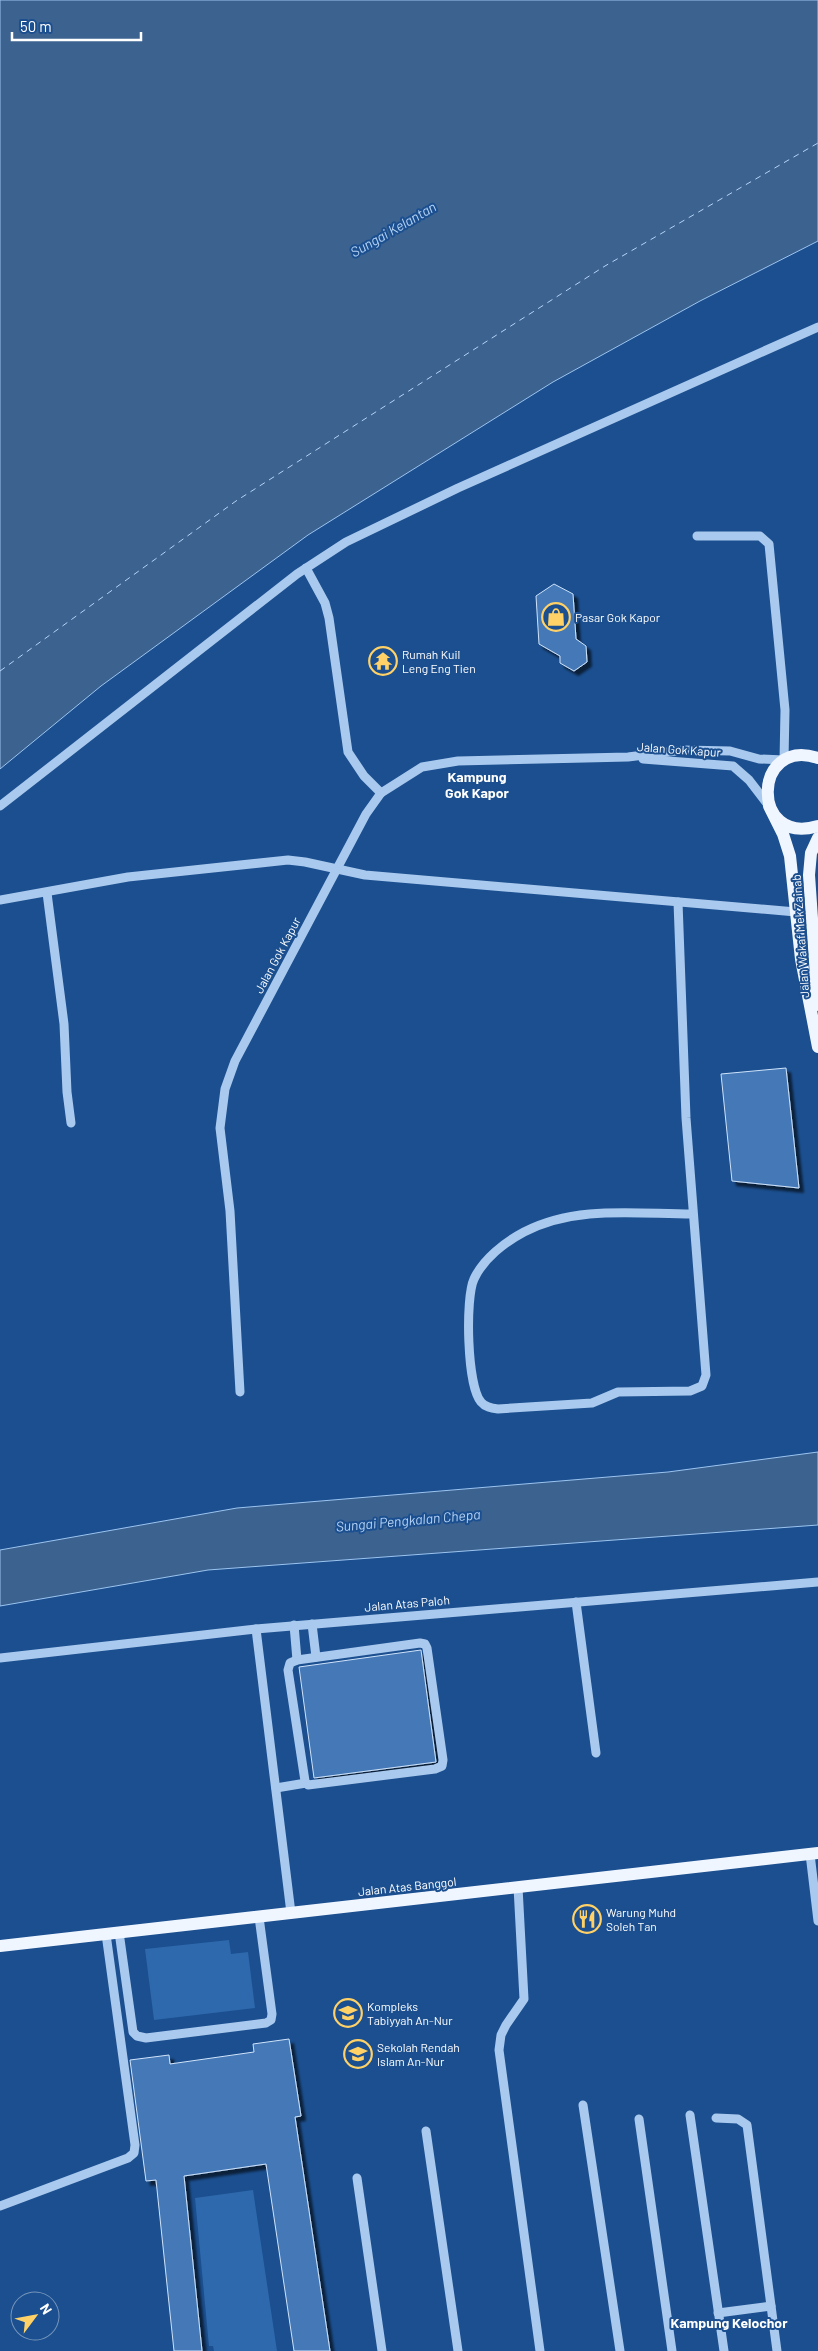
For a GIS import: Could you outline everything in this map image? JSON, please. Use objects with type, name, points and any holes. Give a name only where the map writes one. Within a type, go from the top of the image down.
[{"type":"main road","points":[[818,758],[800,755],[784,760],[770,775],[767,785],[769,806],[776,817],[785,824],[797,829],[818,826]]},
{"type":"main road","name":"Jalan Wakaf Mek Zainab","points":[[769,806],[783,834],[790,856],[801,959],[818,1047]]},
{"type":"main road","name":"Jalan Wakaf Mek Zainab","points":[[818,838],[811,854],[809,875],[818,1005]]},
{"type":"main road","name":"Jalan Atas Banggol","points":[[0,1946],[814,1854]]},
{"type":"street","points":[[0,806],[306,568],[346,542],[458,488],[818,327]]},
{"type":"street","points":[[697,536],[760,536],[769,544],[785,710],[784,760]]},
{"type":"street","points":[[306,568],[325,604],[329,618],[348,752],[364,776],[381,793]]},
{"type":"street","name":"Jalan Gok Kapur","points":[[240,1392],[230,1211],[220,1128],[225,1089],[235,1062],[336,870],[366,814],[381,793],[422,767],[458,761],[628,757],[684,750],[730,751],[759,759],[784,760]]},
{"type":"street","name":"Jalan Gok Kapur","points":[[628,757],[733,766],[749,780],[769,806]]},
{"type":"street","points":[[0,900],[128,877],[288,860],[365,875],[796,912]]},
{"type":"street","points":[[47,893],[64,1024],[67,1092],[71,1124]]},
{"type":"street","points":[[678,902],[681,1015],[692,1214],[706,1375],[702,1386],[690,1391],[618,1392],[592,1403],[498,1409],[489,1408],[481,1402],[473,1381],[468,1325],[474,1280],[485,1262],[522,1233],[546,1222],[570,1216],[594,1213],[692,1214]]},
{"type":"street","name":"Jalan Atas Paloh","points":[[0,1658],[256,1628],[818,1582]]},
{"type":"street","points":[[576,1602],[596,1753]]},
{"type":"street","points":[[312,1624],[316,1657]]},
{"type":"street","points":[[294,1625],[298,1660]]},
{"type":"street","points":[[256,1628],[292,1913]]},
{"type":"street","points":[[276,1788],[306,1783],[312,1786],[435,1769],[443,1763],[425,1644],[316,1657],[290,1663],[288,1670],[306,1783]]},
{"type":"street","points":[[814,1854],[818,1921]]},
{"type":"street","points":[[518,1887],[524,1999],[501,2035],[499,2050],[540,2351]]},
{"type":"street","points":[[119,1932],[133,2032],[137,2036],[146,2038],[266,2023],[271,2020],[272,2014],[259,1916]]},
{"type":"street","points":[[0,2206],[128,2158],[134,2153],[135,2146],[106,1934]]},
{"type":"street","points":[[583,2105],[620,2351]]},
{"type":"street","points":[[690,2115],[724,2351]]},
{"type":"street","points":[[716,2118],[738,2119],[747,2125],[777,2351]]},
{"type":"street","points":[[638,2119],[672,2351]]},
{"type":"street","points":[[426,2131],[458,2351]]},
{"type":"street","points":[[357,2178],[382,2351]]},
{"type":"street","points":[[718,2313],[772,2306]]},
{"type":"shaded area","points":[[229,1940],[231,1954],[248,1952],[255,2008],[154,2020],[145,1949]]},
{"type":"shaded area","points":[[253,2190],[277,2351],[214,2351],[213,2346],[209,2346],[195,2198]]},
{"type":"water","name":"Sungai Kelantan","points":[[0,0],[818,0],[818,241],[700,301],[553,382],[308,535],[101,686],[0,769]]},
{"type":"water","name":"Sungai Pengkalan Chepa","points":[[818,1452],[818,1525],[208,1570],[0,1606],[0,1550],[237,1508],[668,1472]]},
{"type":"building","name":"Pasar Gok Kapor","points":[[554,584],[573,594],[576,639],[586,646],[587,662],[574,671],[560,663],[560,656],[539,644],[536,596]]},
{"type":"building","points":[[786,1068],[799,1188],[732,1181],[721,1074]]},
{"type":"building","points":[[421,1650],[436,1762],[314,1778],[299,1667]]},
{"type":"building","points":[[289,2039],[301,2116],[295,2117],[330,2351],[294,2351],[266,2164],[184,2176],[202,2351],[174,2351],[156,2180],[146,2181],[130,2060],[169,2055],[170,2064],[254,2052],[253,2044]]},
{"type":"ferry route","points":[[0,671],[236,501],[605,266],[818,143]]},
{"type":"place","name":"Pasar Gok Kapor","points":[[556,617]]},
{"type":"place","name":"Rumah Kuil Leng Eng Tien","points":[[383,661]]},
{"type":"place","name":"Warung Muhd Soleh Tan","points":[[587,1919]]},
{"type":"place","name":"Kompleks Tabiyyah An-Nur","points":[[348,2013]]},
{"type":"place","name":"Sekolah Rendah Islam An-Nur","points":[[358,2054]]},
{"type":"district","name":"Kampung Gok Kapor","points":[[477,784]]},
{"type":"district","name":"Kampung Kelochor","points":[[729,2322]]}]
